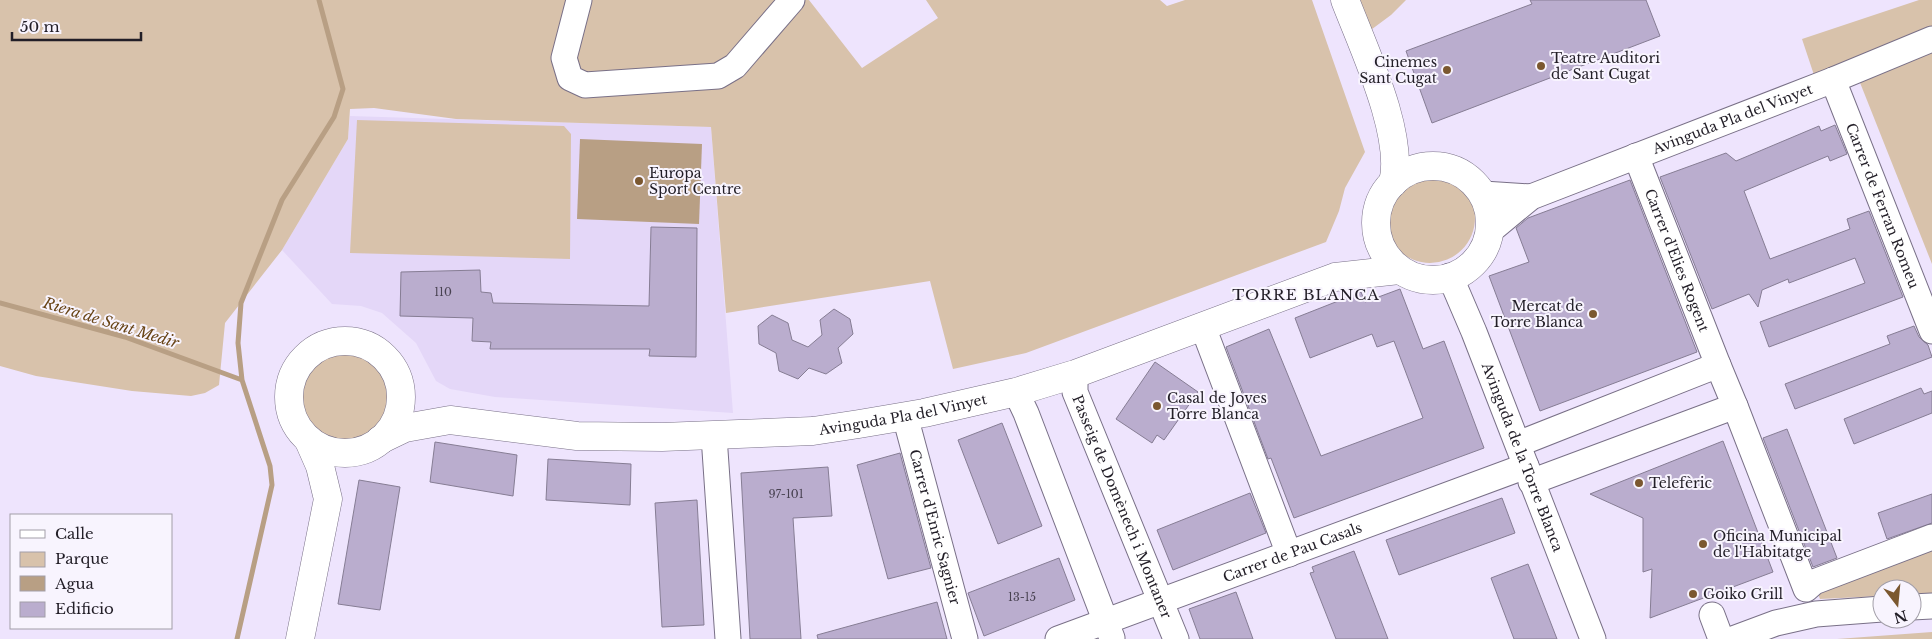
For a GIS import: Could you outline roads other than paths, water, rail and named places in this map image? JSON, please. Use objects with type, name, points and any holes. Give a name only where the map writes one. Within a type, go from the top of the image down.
[{"type":"main road","points":[[1345,0],[1391,126],[1396,165],[1394,183]]},
{"type":"main road","points":[[1391,126],[1436,166],[1466,177],[1483,194],[1491,219],[1491,230],[1481,254],[1469,266],[1450,276],[1434,280],[1422,279],[1399,270],[1385,258],[1378,244],[1376,231],[1378,210],[1394,183],[1411,170],[1436,166]]},
{"type":"main road","name":"Avinguda Pla del Vinyet","points":[[1335,276],[1353,262],[1376,231]]},
{"type":"main road","name":"Avinguda Pla del Vinyet","points":[[371,446],[405,428],[450,420],[577,436],[714,436],[813,431],[905,416],[1016,392],[1075,374],[1335,276],[1399,270]]},
{"type":"main road","points":[[300,639],[328,499],[320,466],[309,441],[294,419],[289,404],[289,388],[302,360],[314,350],[328,343],[343,340],[358,342],[372,348],[385,358],[394,370],[399,384],[400,411],[397,419],[371,446],[328,499]]},
{"type":"main road","name":"Avinguda Pla del Vinyet","points":[[399,384],[419,402],[450,420]]},
{"type":"main road","points":[[309,441],[320,449],[336,454],[371,446]]},
{"type":"street","points":[[579,0],[564,58],[570,78],[585,85],[718,76],[735,66],[792,0]]},
{"type":"street","name":"Avinguda Pla del Vinyet","points":[[1491,230],[1531,197],[1833,80],[1932,39]]},
{"type":"street","name":"Carrer de Ferran Romeu","points":[[1833,80],[1932,330]]},
{"type":"street","name":"Carrer d'Elies Rogent","points":[[1636,156],[1718,365]]},
{"type":"street","name":"Avinguda Pla del Vinyet","points":[[1483,194],[1531,197]]},
{"type":"street","name":"Avinguda de la Torre Blanca","points":[[1450,276],[1593,639]]},
{"type":"street","points":[[1203,327],[1289,554]]},
{"type":"street","points":[[1718,365],[1806,589],[1814,582],[1932,537]]},
{"type":"street","name":"Carrer de Pau Casals","points":[[1525,464],[1718,365]]},
{"type":"street","name":"Passeig de Domènech i Montaner","points":[[1075,374],[1076,392],[1176,639]]},
{"type":"street","points":[[1016,392],[1026,412],[1109,631]]},
{"type":"street","name":"Carrer de Pau Casals","points":[[1058,639],[1109,631],[1161,601],[1525,464],[1735,406]]},
{"type":"street","name":"Carrer d'Enric Sagnier","points":[[905,416],[965,639]]},
{"type":"street","points":[[714,436],[728,639]]},
{"type":"street","points":[[1733,639],[1776,623],[1816,614],[1872,611]]},
{"type":"street","points":[[1712,615],[1721,639]]},
{"type":"water","name":"Europa Sport Centre","points":[[580,139],[702,144],[699,224],[577,219]]},
{"type":"waterway","points":[[237,639],[272,485],[270,466],[242,380],[238,343],[241,303],[282,200],[334,117],[343,89],[319,0]]},
{"type":"waterway","name":"Riera de Sant Medir","points":[[0,303],[125,337],[242,380]]},
{"type":"place","name":"Teatre Auditori de Sant Cugat","points":[[1541,66]]},
{"type":"place","name":"Cinemes Sant Cugat","points":[[1447,70]]},
{"type":"place","name":"Europa Sport Centre","points":[[639,181]]},
{"type":"place","name":"Mercat de Torre Blanca","points":[[1593,314]]},
{"type":"place","name":"Casal de Joves Torre Blanca","points":[[1157,406]]},
{"type":"place","name":"Telefèric","points":[[1639,483]]},
{"type":"place","name":"Oficina Municipal de l'Habitatge","points":[[1703,544]]},
{"type":"place","name":"Goiko Grill","points":[[1693,594]]},
{"type":"district","name":"TORRE BLANCA","points":[[1306,295]]}]
